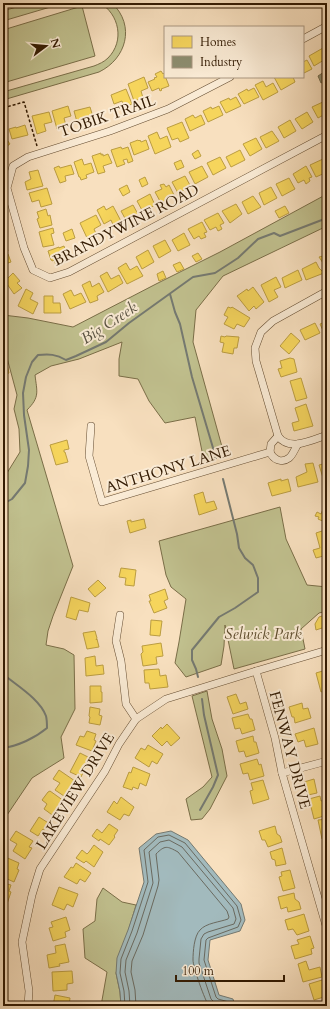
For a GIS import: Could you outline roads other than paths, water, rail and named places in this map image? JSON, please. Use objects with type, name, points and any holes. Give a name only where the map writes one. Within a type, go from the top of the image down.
[{"type":"street","points":[[304,38],[327,26]]},
{"type":"street","name":"TOBIK TRAIL","points":[[13,166],[28,157],[110,131],[168,109],[228,78]]},
{"type":"street","name":"BRANDYWINE ROAD","points":[[13,166],[7,188],[24,248],[33,270],[50,278],[69,272],[327,135]]},
{"type":"street","points":[[327,291],[273,321],[261,332],[255,348],[256,361],[280,439],[288,444],[294,445],[327,435]]},
{"type":"street","name":"ANTHONY LANE","points":[[91,426],[89,456],[102,502],[270,452]]},
{"type":"street","points":[[278,436],[271,444],[270,452],[277,460],[288,458],[298,444]]},
{"type":"street","points":[[120,615],[116,641],[121,661],[126,704],[136,719]]},
{"type":"street","name":"LAKEVIEW DRIVE","points":[[28,1006],[29,991],[22,942],[32,895],[40,869],[106,772],[119,744],[136,719],[166,699],[327,650]]},
{"type":"street","name":"FENWAY DRIVE","points":[[256,671],[275,738],[282,773],[327,929]]},
{"type":"street","points":[[282,773],[327,761]]},
{"type":"water","points":[[171,831],[188,840],[241,904],[245,920],[240,931],[210,940],[208,960],[219,995],[233,999],[235,1006],[121,1006],[116,973],[117,958],[144,882],[139,848],[156,834]]},
{"type":"waterway","name":"Big Creek","points":[[3,504],[12,499],[25,483],[29,450],[24,415],[23,393],[26,377],[32,362],[38,355],[52,355],[66,360],[106,342],[129,323],[193,277],[215,273],[238,258],[258,239],[274,233],[280,236],[327,218]]},
{"type":"waterway","points":[[170,294],[180,324],[192,377],[216,458]]},
{"type":"waterway","points":[[198,677],[192,660],[192,650],[219,617],[258,592],[258,578],[253,565],[245,558],[239,548],[237,534],[223,479]]},
{"type":"waterway","name":"Big Creek","points":[[3,674],[39,704],[47,720],[47,728],[37,735],[26,741],[3,748]]},
{"type":"waterway","points":[[200,810],[218,775],[204,715],[202,699]]},
{"type":"park label","name":"Selwick Park","points":[[263,634]]}]
